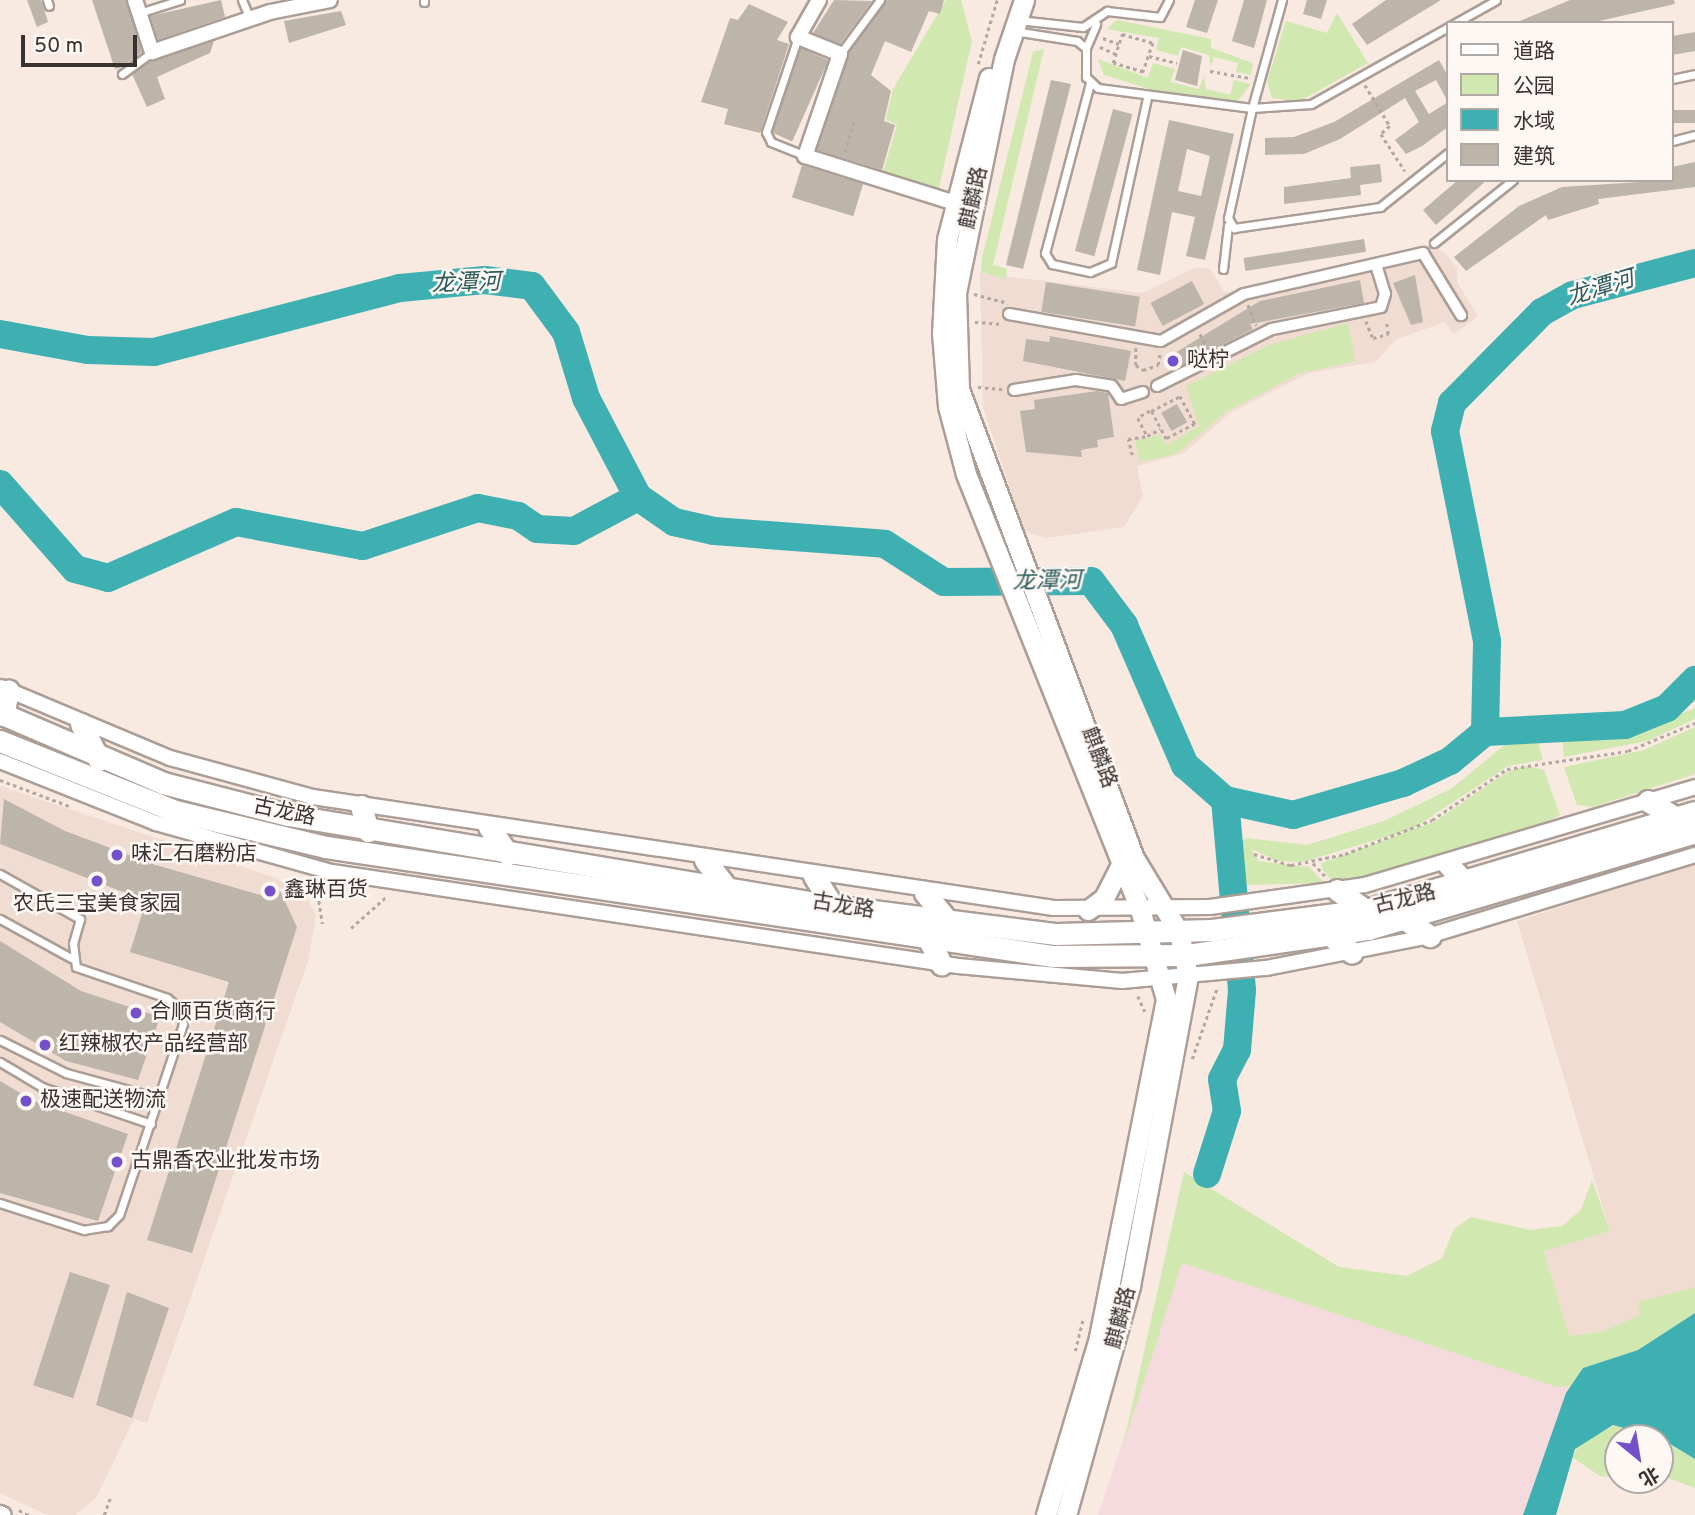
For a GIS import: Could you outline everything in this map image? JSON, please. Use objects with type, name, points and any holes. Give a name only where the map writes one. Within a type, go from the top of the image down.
[{"type":"main road","name":"麒麟路","points":[[1011,0],[955,203],[942,304],[945,381],[959,452],[996,552],[1140,909],[1162,980],[1166,1011],[1135,1179],[1099,1338],[1046,1515]]},
{"type":"main road","name":"麒麟路","points":[[1024,0],[1015,25],[953,326],[959,389],[1010,533],[1134,858],[1179,932],[1188,965],[1133,1274],[1066,1515]]},
{"type":"main road","points":[[2,714],[4,688]]},
{"type":"main road","name":"古龙路","points":[[2,714],[99,760],[229,802],[368,831],[833,906],[949,923],[1056,934],[1149,934],[1212,930],[1253,936],[1330,935],[1406,920],[1695,832]]},
{"type":"main road","points":[[81,724],[99,760]]},
{"type":"main road","name":"古龙路","points":[[1,748],[155,805],[227,825],[413,863],[930,942],[1053,956],[1155,957],[1188,965],[1253,936],[1466,884],[1686,815]]},
{"type":"main road","points":[[1648,801],[1686,815]]},
{"type":"main road","points":[[361,806],[368,831]]},
{"type":"main road","points":[[489,827],[508,854]]},
{"type":"main road","points":[[705,860],[727,888]]},
{"type":"main road","points":[[1088,910],[1104,898],[1122,863]]},
{"type":"main road","points":[[1448,864],[1466,884]]},
{"type":"main road","points":[[814,876],[833,906]]},
{"type":"main road","points":[[1333,888],[1366,910]]},
{"type":"main road","points":[[925,893],[949,923]]},
{"type":"main road","points":[[703,907],[714,929]]},
{"type":"main road","points":[[1406,920],[1430,936]]},
{"type":"main road","points":[[1330,935],[1352,953]]},
{"type":"main road","points":[[930,942],[941,964]]},
{"type":"street","points":[[137,6],[152,52],[250,20],[330,0]]},
{"type":"street","points":[[819,0],[798,37],[840,54],[805,156],[837,169],[955,203]]},
{"type":"street","points":[[1009,314],[1161,341],[1244,294],[1377,267],[1423,253],[1461,315]]},
{"type":"street","points":[[1157,386],[1260,334],[1381,307],[1385,293],[1377,267]]},
{"type":"street","points":[[1014,390],[1076,380],[1112,386],[1121,399],[1143,391]]},
{"type":"street","points":[[4,688],[81,724],[216,773],[361,806],[925,893],[1088,910],[1210,907],[1333,888],[1448,864],[1695,787]]},
{"type":"street","points":[[1,748],[156,823],[298,865],[941,964],[1162,980],[1188,965],[1234,972],[1352,953],[1430,936],[1695,855]]},
{"type":"lane","points":[[137,6],[180,0]]},
{"type":"lane","points":[[242,0],[250,20]]},
{"type":"lane","points":[[840,54],[880,0]]},
{"type":"lane","points":[[1015,25],[1067,28],[1096,24],[1115,10],[1160,18],[1169,0]]},
{"type":"lane","points":[[1223,269],[1228,225],[1252,108],[1282,0]]},
{"type":"lane","points":[[1458,21],[1496,0]]},
{"type":"lane","points":[[1096,24],[1089,41],[1090,83],[1045,253],[1052,264],[1090,272],[1111,263],[1147,98]]},
{"type":"lane","points":[[1015,25],[1089,41]]},
{"type":"lane","points":[[1090,83],[1147,98],[1252,108],[1311,104],[1446,28]]},
{"type":"lane","points":[[798,37],[766,131],[771,142],[805,156]]},
{"type":"lane","points":[[122,74],[152,52]]},
{"type":"lane","points":[[1674,79],[1695,74]]},
{"type":"lane","points":[[1674,140],[1695,135]]},
{"type":"lane","points":[[1228,225],[1245,228],[1380,207],[1414,184],[1446,155]]},
{"type":"lane","points":[[1434,243],[1510,182]]},
{"type":"lane","points":[[0,874],[80,919],[71,958]]},
{"type":"lane","points":[[0,919],[71,958],[89,975],[167,998],[180,1009],[179,1044],[119,1215],[108,1226],[84,1230],[0,1203]]},
{"type":"lane","points":[[0,1040],[66,1073],[158,1098]]},
{"type":"lane","points":[[0,1062],[42,1087],[151,1124]]},
{"type":"path","points":[[1122,34],[1153,43],[1143,72],[1113,63],[1119,44],[1122,34]]},
{"type":"path","points":[[1089,41],[1119,44]]},
{"type":"path","points":[[1089,41],[1116,54]]},
{"type":"path","points":[[1148,56],[1177,63]]},
{"type":"path","points":[[1210,71],[1259,79]]},
{"type":"path","points":[[1360,76],[1390,126],[1381,134],[1414,184]]},
{"type":"path","points":[[837,169],[855,118]]},
{"type":"path","points":[[970,329],[974,287]]},
{"type":"path","points":[[971,322],[1000,325],[1009,314],[1006,300],[974,294]]},
{"type":"path","points":[[1244,294],[1260,334]]},
{"type":"path","points":[[1363,311],[1373,338],[1381,337],[1390,329],[1381,307]]},
{"type":"path","points":[[1193,322],[1214,358]]},
{"type":"path","points":[[1136,337],[1136,365],[1143,370],[1158,365],[1161,341]]},
{"type":"path","points":[[973,375],[977,397]]},
{"type":"path","points":[[975,386],[1014,390]]},
{"type":"path","points":[[1147,436],[1138,418],[1151,411],[1180,396],[1195,424],[1166,439],[1151,411]]},
{"type":"path","points":[[1132,455],[1128,439],[1147,436],[1160,429]]},
{"type":"path","points":[[1254,854],[1283,864],[1313,863],[1413,830],[1514,766],[1628,751],[1695,723]]},
{"type":"path","points":[[1313,863],[1333,888]]},
{"type":"path","points":[[351,928],[362,912],[395,893]]},
{"type":"path","points":[[1134,990],[1143,1004],[1145,1026]]},
{"type":"path","points":[[1075,1354],[1087,1308]]},
{"type":"path","points":[[104,1515],[111,1496]]},
{"type":"shaded area","points":[[1422,243],[1445,253],[1457,268],[1458,284],[1478,316],[1464,327],[1453,334],[1445,322],[1397,339],[1375,362],[1309,373],[1230,413],[1184,453],[1137,466],[1143,496],[1124,527],[1046,538],[1024,531],[983,407],[980,273],[1143,293],[1196,267],[1210,269],[1225,293],[1409,255]]},
{"type":"shaded area","name":"古鼎香农业批发市场","points":[[0,786],[300,886],[316,915],[308,961],[147,1423],[134,1419],[96,1498],[75,1515],[47,1515],[0,1493]]},
{"type":"shaded area","points":[[1695,864],[1695,1287],[1638,1303],[1640,1315],[1601,1332],[1569,1336],[1544,1250],[1610,1231],[1517,921]]},
{"type":"shaded area","points":[[1182,1263],[1557,1387],[1571,1386],[1523,1515],[1098,1515]]},
{"type":"green space","points":[[946,0],[961,0],[972,41],[938,192],[881,179],[897,125],[886,119],[893,89]]},
{"type":"green space","points":[[1337,13],[1368,63],[1300,101],[1272,98],[1267,81],[1286,21],[1327,33]]},
{"type":"green space","points":[[1117,20],[1211,39],[1211,48],[1253,63],[1251,75],[1236,72],[1238,63],[1214,57],[1211,67],[1209,55],[1181,47],[1178,56],[1156,50],[1159,38],[1107,29]]},
{"type":"green space","points":[[1044,49],[993,265],[1007,269],[1006,279],[981,272],[982,258],[1033,52]]},
{"type":"green space","points":[[1098,59],[1148,78],[1153,63],[1175,69],[1170,82],[1199,89],[1204,75],[1206,89],[1230,95],[1234,80],[1251,84],[1238,101],[1153,90],[1104,75]]},
{"type":"green space","points":[[1348,323],[1355,361],[1298,374],[1226,412],[1176,454],[1140,462],[1135,441],[1159,435],[1167,445],[1199,426],[1186,386],[1269,345]]},
{"type":"green space","points":[[1695,708],[1695,719],[1647,741],[1564,757],[1562,738],[1572,734],[1631,734]]},
{"type":"green space","points":[[1695,727],[1695,774],[1593,807],[1577,805],[1564,767],[1644,750]]},
{"type":"green space","points":[[1536,736],[1543,760],[1508,766],[1412,829],[1302,862],[1277,861],[1252,849],[1258,861],[1309,867],[1324,883],[1243,885],[1238,842],[1247,838],[1307,845],[1384,821],[1451,789],[1513,738]]},
{"type":"green space","points":[[1527,766],[1544,770],[1560,815],[1543,824],[1366,876],[1332,880],[1322,869],[1322,863],[1436,821],[1507,772]]},
{"type":"green space","points":[[1184,1172],[1339,1267],[1407,1276],[1442,1258],[1454,1229],[1471,1217],[1530,1230],[1562,1226],[1581,1210],[1592,1180],[1610,1231],[1544,1251],[1569,1336],[1601,1332],[1640,1315],[1638,1302],[1695,1287],[1695,1313],[1638,1350],[1583,1368],[1571,1386],[1557,1387],[1182,1263],[1123,1446]]},
{"type":"green space","points":[[1604,1431],[1604,1476],[1572,1457],[1582,1441]]},
{"type":"green space","points":[[1674,1447],[1695,1459],[1695,1488],[1674,1480]]},
{"type":"water","points":[[1695,1313],[1695,1459],[1674,1446],[1674,1424],[1604,1424],[1604,1431],[1575,1449],[1556,1515],[1523,1515],[1566,1393],[1583,1368],[1638,1350]]},
{"type":"building","points":[[27,0],[41,0],[48,22],[37,27]]},
{"type":"building","points":[[92,0],[126,0],[142,52],[120,68],[115,69]]},
{"type":"building","points":[[221,0],[225,17],[158,40],[150,16]]},
{"type":"building","points":[[834,0],[872,1],[840,44],[813,33]]},
{"type":"building","points":[[886,0],[944,0],[940,14],[929,11],[911,52],[885,41],[871,75],[891,91],[884,121],[895,125],[882,170],[817,150],[849,52]]},
{"type":"building","points":[[1195,0],[1218,0],[1207,33],[1186,27]]},
{"type":"building","points":[[1244,0],[1267,0],[1254,48],[1232,41]]},
{"type":"building","points":[[1307,0],[1327,0],[1321,19],[1303,14]]},
{"type":"building","points":[[1386,0],[1441,0],[1367,45],[1352,24]]},
{"type":"building","points":[[1570,0],[1674,0],[1675,4],[1599,21],[1520,21]]},
{"type":"building","points":[[749,4],[788,22],[777,40],[789,44],[760,133],[724,124],[728,109],[701,102],[730,18],[738,20]]},
{"type":"building","points":[[341,11],[346,25],[289,43],[284,21]]},
{"type":"building","points":[[1695,32],[1695,51],[1674,55],[1674,36]]},
{"type":"building","points":[[214,41],[210,53],[157,77],[165,99],[147,107],[132,74],[150,61]]},
{"type":"building","points":[[801,48],[828,60],[792,142],[765,129]]},
{"type":"building","points":[[1183,50],[1202,56],[1197,86],[1175,80]]},
{"type":"building","points":[[1439,60],[1446,72],[1446,98],[1436,80],[1415,91],[1429,114],[1446,103],[1446,128],[1406,154],[1395,140],[1419,122],[1405,98],[1340,139],[1304,154],[1265,155],[1265,138],[1294,137],[1334,122]]},
{"type":"building","points":[[1051,80],[1071,84],[1023,269],[1006,265]]},
{"type":"building","points":[[1113,109],[1132,114],[1094,256],[1075,251]]},
{"type":"building","points":[[1674,110],[1695,110],[1695,123],[1674,123]]},
{"type":"building","points":[[1169,120],[1234,134],[1205,260],[1186,256],[1195,217],[1172,212],[1160,275],[1137,270]],"holes":[[[1187,149],[1210,156],[1201,196],[1178,191]]]},
{"type":"building","points":[[1695,162],[1695,187],[1598,199],[1599,204],[1548,220],[1546,215],[1466,271],[1454,257],[1519,206],[1562,187],[1674,182],[1674,167]]},
{"type":"building","points":[[1380,164],[1382,182],[1360,185],[1361,195],[1284,204],[1284,187],[1351,178],[1350,167]]},
{"type":"building","points":[[802,165],[863,184],[853,216],[792,198]]},
{"type":"building","points":[[1456,182],[1485,182],[1436,225],[1423,210]]},
{"type":"building","points":[[1364,239],[1366,252],[1246,271],[1244,258]]},
{"type":"building","points":[[1415,275],[1423,322],[1411,325],[1393,283]]},
{"type":"building","points":[[1360,280],[1364,303],[1250,324],[1253,329],[1172,371],[1165,359],[1260,301]]},
{"type":"building","points":[[1192,281],[1204,304],[1163,326],[1151,303]]},
{"type":"building","points":[[1046,282],[1140,297],[1135,326],[1041,312]]},
{"type":"building","points":[[1050,336],[1131,351],[1125,381],[1023,361],[1026,339],[1049,342]]},
{"type":"building","points":[[1097,391],[1108,393],[1114,437],[1097,440],[1098,447],[1081,450],[1082,457],[1026,452],[1020,411],[1035,409],[1034,400]]},
{"type":"building","points":[[1177,404],[1187,422],[1171,431],[1161,413]]},
{"type":"building","points":[[4,799],[65,831],[156,865],[264,896],[266,888],[280,891],[297,927],[192,1253],[147,1240],[229,982],[130,952],[146,901],[0,844]]},
{"type":"building","points":[[0,941],[81,991],[160,1017],[138,1080],[66,1061],[0,1022]]},
{"type":"building","points":[[0,1081],[34,1101],[128,1134],[98,1221],[0,1193]]},
{"type":"building","points":[[70,1272],[110,1285],[73,1398],[33,1385]]},
{"type":"building","points":[[127,1292],[169,1308],[132,1418],[96,1405]]},
{"type":"waterway","name":"龙潭河","points":[[0,334],[88,350],[154,352],[400,288],[485,280],[532,286],[566,332],[586,398],[638,497],[674,522],[714,531],[885,544],[944,582],[1091,581],[1124,625],[1185,765],[1225,800],[1293,815],[1403,783],[1450,761],[1485,732],[1487,641],[1445,431],[1452,403],[1542,312],[1573,295],[1695,263]]},
{"type":"waterway","points":[[0,484],[75,569],[108,578],[236,522],[363,546],[478,508],[518,516],[537,529],[574,531],[638,497]]},
{"type":"waterway","points":[[1485,732],[1625,725],[1667,708],[1695,680]]},
{"type":"waterway","points":[[1207,1174],[1227,1111],[1222,1079],[1237,1050],[1242,990],[1225,800]]},
{"type":"place","name":"哒柠","points":[[1173,361]]},
{"type":"place","name":"味汇石磨粉店","points":[[117,855]]},
{"type":"place","name":"农氏三宝美食家园","points":[[97,881]]},
{"type":"place","name":"鑫琳百货","points":[[270,891]]},
{"type":"place","name":"合顺百货商行","points":[[136,1013]]},
{"type":"place","name":"红辣椒农产品经营部","points":[[45,1045]]},
{"type":"place","name":"极速配送物流","points":[[26,1101]]},
{"type":"place","name":"古鼎香农业批发市场","points":[[117,1162]]}]
